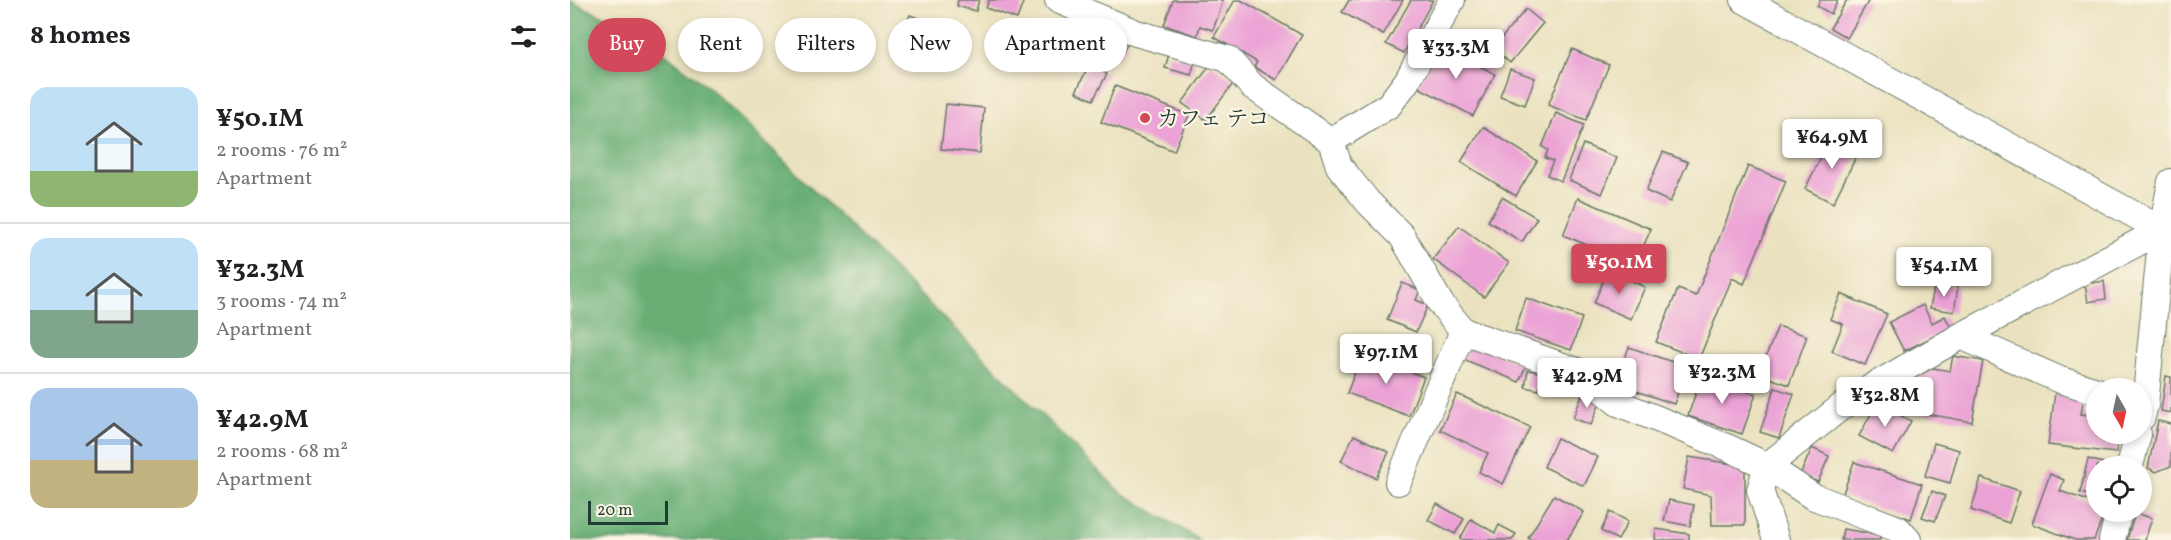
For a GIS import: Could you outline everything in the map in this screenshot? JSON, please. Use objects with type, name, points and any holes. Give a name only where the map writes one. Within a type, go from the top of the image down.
[{"type":"street","points":[[1058,0],[1136,33],[1228,58],[1252,86],[1331,141],[1339,166],[1368,202],[1402,236],[1441,304],[1463,331],[1580,372],[1618,403],[1729,448],[1767,466],[1812,496],[1898,529],[1908,540]]},
{"type":"street","points":[[1331,141],[1389,105],[1407,81],[1452,0]]},
{"type":"street","points":[[1744,0],[2166,231]]},
{"type":"street","points":[[2147,378],[2171,182]]},
{"type":"street","points":[[1776,540],[1760,490],[1767,466],[1851,399],[1961,336],[2166,231]]},
{"type":"street","points":[[1398,482],[1463,331]]},
{"type":"street","points":[[1961,336],[2060,380],[2086,388]]},
{"type":"street","points":[[2112,540],[2116,522]]},
{"type":"green space","points":[[570,1],[608,18],[588,18],[588,72],[666,72],[666,54],[678,64],[678,72],[689,72],[715,93],[1120,492],[1200,540],[570,540]]},
{"type":"building","points":[[958,0],[979,0],[976,11],[957,6]]},
{"type":"building","points":[[989,0],[1024,0],[1017,18],[986,8]]},
{"type":"building","points":[[1173,0],[1223,1],[1213,30],[1200,26],[1197,36],[1164,25]]},
{"type":"building","points":[[1235,0],[1241,0],[1302,35],[1276,80],[1254,67],[1257,62],[1214,37]]},
{"type":"building","points":[[1349,0],[1403,0],[1383,35],[1342,12]]},
{"type":"building","points":[[1411,0],[1433,0],[1404,53],[1386,44]]},
{"type":"building","points":[[1820,0],[1838,0],[1831,14],[1817,6]]},
{"type":"building","points":[[1847,0],[1869,0],[1847,38],[1830,28]]},
{"type":"building","points":[[1526,9],[1543,23],[1510,63],[1493,48]]},
{"type":"building","points":[[1440,45],[1495,74],[1473,116],[1418,87]]},
{"type":"building","points":[[1572,49],[1609,65],[1586,120],[1548,105]]},
{"type":"building","points":[[1169,54],[1195,61],[1191,75],[1165,68]]},
{"type":"building","points":[[1211,64],[1235,81],[1206,120],[1182,103]]},
{"type":"building","points":[[1510,69],[1535,78],[1525,105],[1500,96]]},
{"type":"building","points":[[1086,72],[1107,74],[1093,100],[1076,92]]},
{"type":"building","name":"カフェ テコ","points":[[1115,86],[1189,115],[1174,151],[1101,122]]},
{"type":"building","points":[[946,104],[984,108],[980,153],[941,149]]},
{"type":"building","points":[[1556,113],[1584,125],[1561,181],[1547,175],[1553,161],[1545,158],[1548,150],[1542,147]]},
{"type":"building","points":[[1483,127],[1537,161],[1516,196],[1461,162]]},
{"type":"building","points":[[1831,137],[1859,151],[1833,203],[1805,189]]},
{"type":"building","points":[[1583,144],[1617,158],[1602,194],[1569,180]]},
{"type":"building","points":[[1663,152],[1688,162],[1670,202],[1646,191]]},
{"type":"building","points":[[1748,166],[1786,181],[1744,284],[1732,278],[1699,359],[1656,342],[1678,289],[1696,296]]},
{"type":"building","points":[[1502,197],[1537,218],[1522,242],[1488,221]]},
{"type":"building","points":[[1578,198],[1651,229],[1635,265],[1563,235]]},
{"type":"building","points":[[1459,226],[1509,263],[1484,297],[1433,259]]},
{"type":"building","points":[[1608,270],[1645,287],[1631,319],[1594,303]]},
{"type":"building","points":[[2104,281],[2106,299],[2088,302],[2085,284]]},
{"type":"building","points":[[1402,283],[1420,290],[1416,300],[1428,305],[1416,332],[1387,320]]},
{"type":"building","points":[[1935,283],[1958,287],[1954,312],[1930,308]]},
{"type":"building","points":[[1841,294],[1887,314],[1865,365],[1832,351],[1843,324],[1830,319]]},
{"type":"building","points":[[1526,298],[1582,318],[1571,350],[1515,331]]},
{"type":"building","points":[[1923,305],[1932,323],[1945,316],[1951,328],[1904,351],[1889,322]]},
{"type":"building","points":[[1778,326],[1807,336],[1789,385],[1759,374]]},
{"type":"building","points":[[1470,343],[1526,366],[1519,382],[1463,359]]},
{"type":"building","points":[[1629,347],[1687,367],[1674,404],[1616,384]]},
{"type":"building","points":[[1362,354],[1424,377],[1409,416],[1347,393]]},
{"type":"building","points":[[1953,356],[1983,361],[1972,422],[1904,410],[1909,380],[1933,368],[1950,371]]},
{"type":"building","points":[[1528,370],[1542,373],[1539,390],[1525,387]]},
{"type":"building","points":[[2166,376],[2171,377],[2171,413],[2161,411]]},
{"type":"building","points":[[1701,377],[1756,394],[1742,434],[1688,416]]},
{"type":"building","points":[[1775,388],[1794,394],[1779,438],[1760,432]]},
{"type":"building","points":[[1583,393],[1601,400],[1591,425],[1573,418]]},
{"type":"building","points":[[2055,393],[2084,397],[2081,414],[2086,415],[2086,444],[2117,444],[2116,453],[2048,445]]},
{"type":"building","points":[[1457,394],[1530,427],[1503,484],[1479,472],[1488,453],[1440,430]]},
{"type":"building","points":[[1877,403],[1911,421],[1893,454],[1859,436]]},
{"type":"building","points":[[2158,421],[2171,424],[2171,466],[2156,472],[2152,470],[2151,456]]},
{"type":"building","points":[[1354,435],[1389,452],[1376,478],[1341,461]]},
{"type":"building","points":[[1557,438],[1598,457],[1584,486],[1544,467]]},
{"type":"building","points":[[1934,443],[1959,450],[1950,483],[1925,476]]},
{"type":"building","points":[[1812,448],[1829,456],[1818,482],[1800,475]]},
{"type":"building","points":[[1689,457],[1745,466],[1745,525],[1712,525],[1711,495],[1683,489]]},
{"type":"building","points":[[1854,462],[1922,484],[1911,519],[1842,496]]},
{"type":"building","points":[[2086,468],[2086,494],[2080,493]]},
{"type":"building","points":[[2050,474],[2064,480],[2060,491],[2086,500],[2086,522],[2101,522],[2094,540],[2075,540],[2032,524]]},
{"type":"building","points":[[1981,478],[2020,491],[2009,523],[1971,510]]},
{"type":"building","points":[[1932,491],[1945,496],[1935,521],[1922,517]]},
{"type":"building","points":[[1554,495],[1584,512],[1567,540],[1528,538]]},
{"type":"building","points":[[1669,500],[1694,505],[1690,526],[1664,521]]},
{"type":"building","points":[[1437,504],[1464,519],[1455,534],[1428,520]]},
{"type":"building","points":[[1610,512],[1628,521],[1618,540],[1601,531]]},
{"type":"building","points":[[1471,519],[1495,533],[1499,525],[1516,534],[1512,540],[1462,540],[1460,539]]},
{"type":"building","points":[[2132,522],[2151,522],[2145,540],[2127,540]]},
{"type":"building","points":[[1656,529],[1689,534],[1689,540],[1655,540]]},
{"type":"building","points":[[1843,529],[1880,535],[1880,540],[1841,540]]},
{"type":"place","name":"カフェ テコ","points":[[1145,118]]}]
